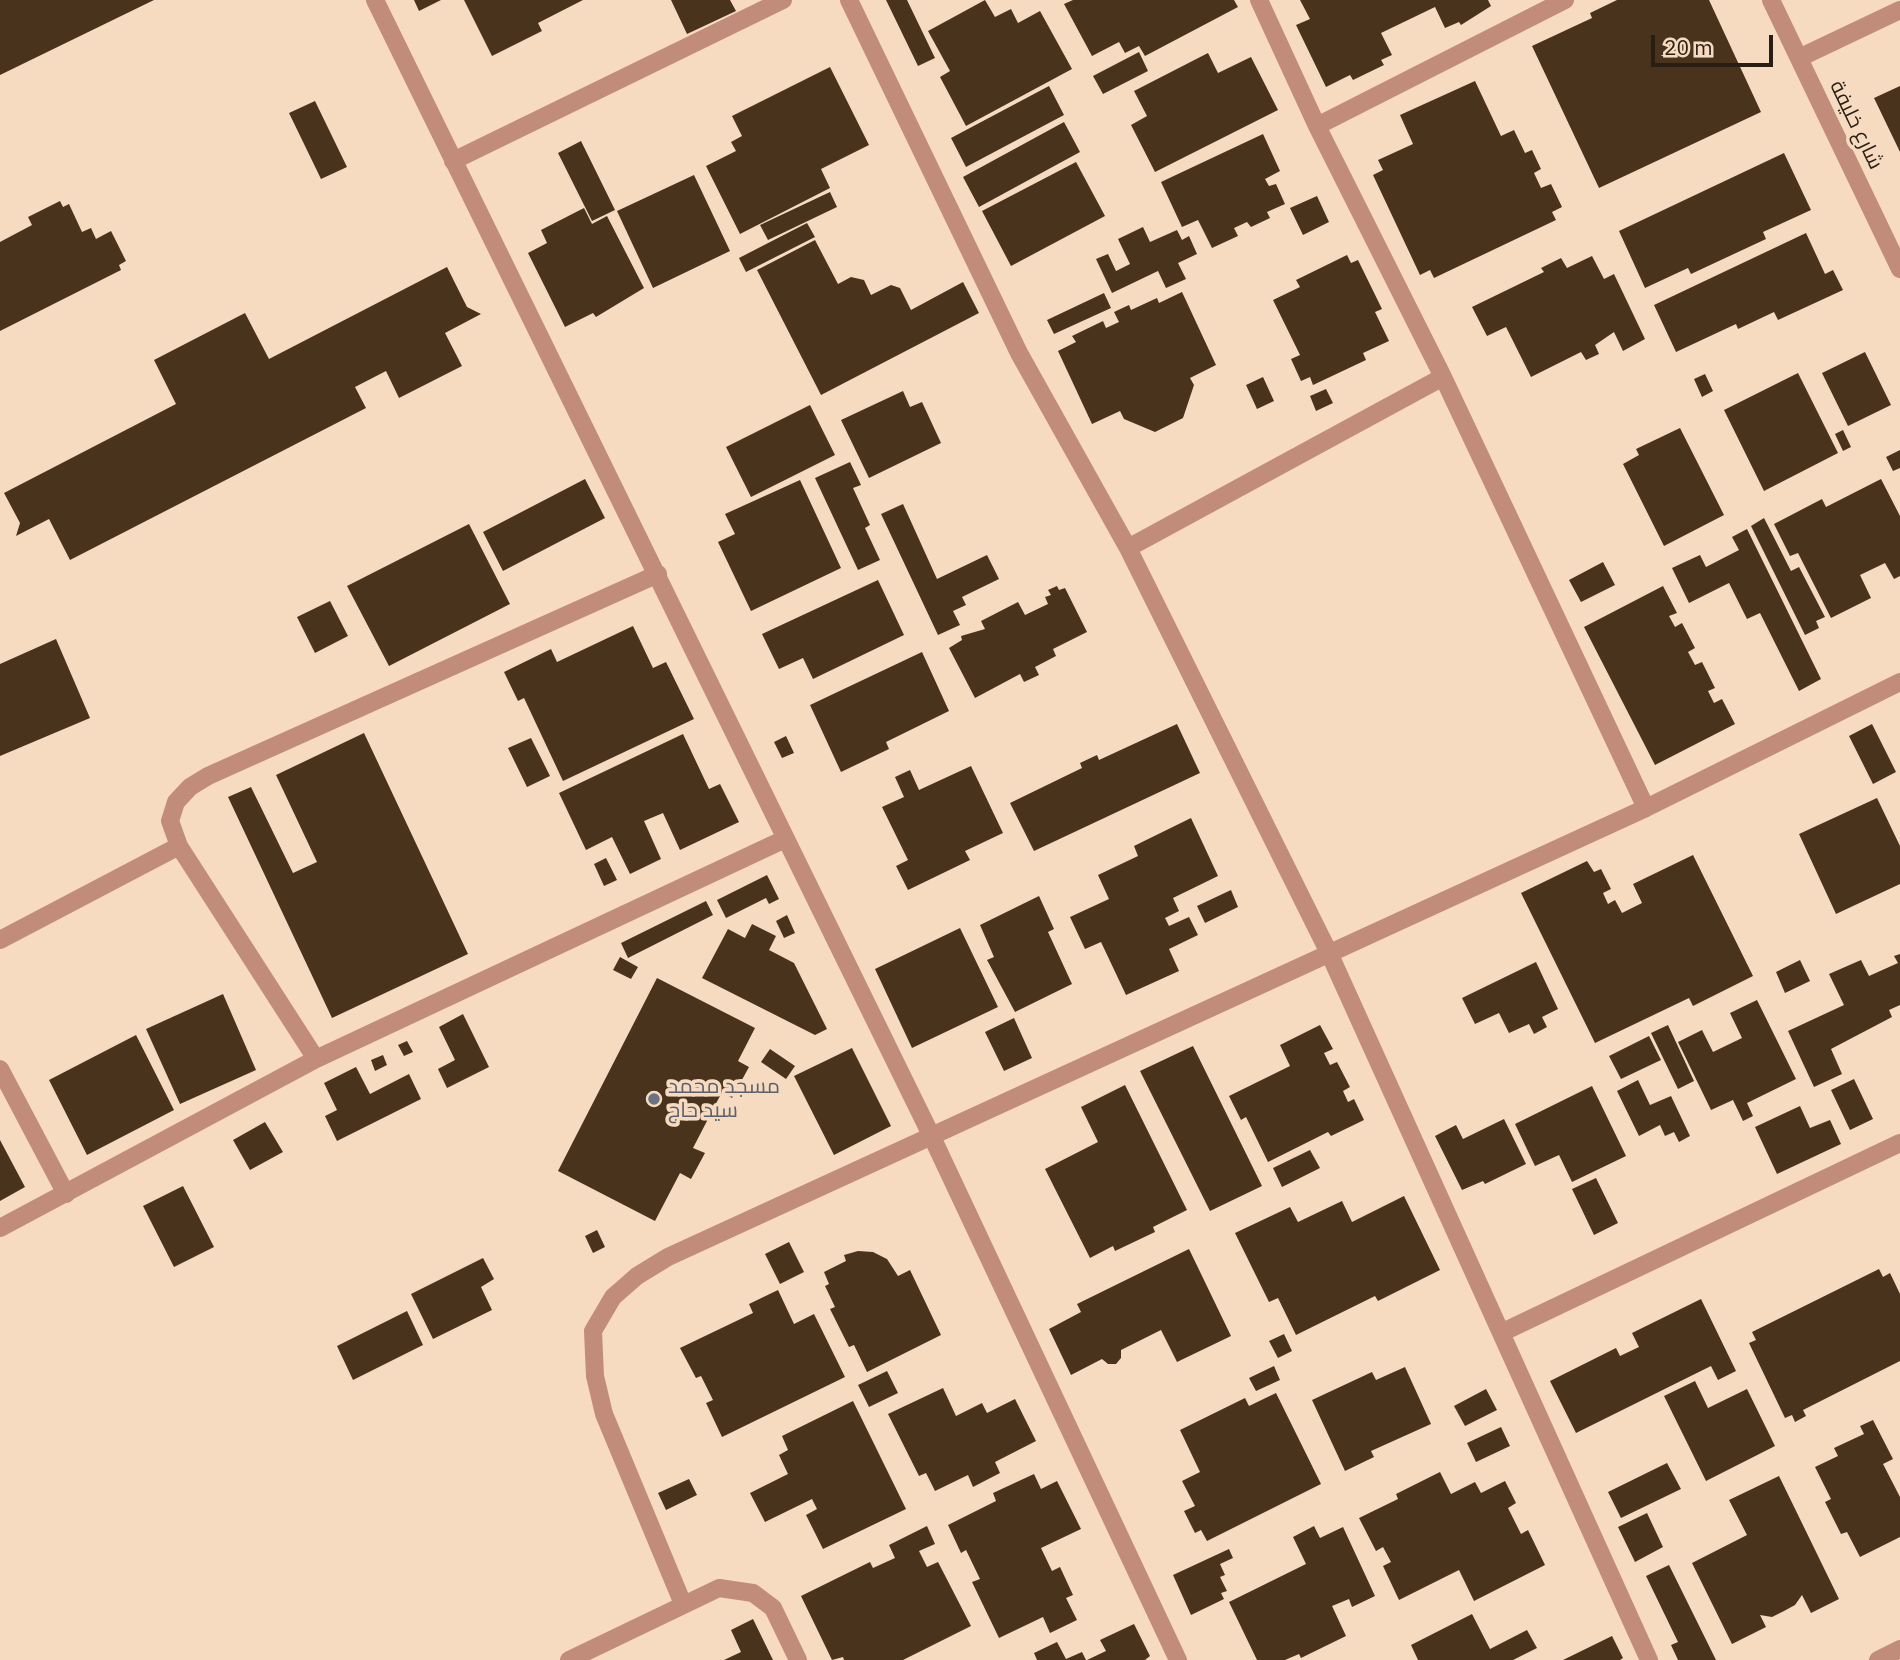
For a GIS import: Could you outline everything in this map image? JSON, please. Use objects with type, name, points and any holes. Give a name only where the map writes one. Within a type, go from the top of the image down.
[{"type":"street","points":[[375,0],[659,574],[785,839],[932,1137],[1178,1660]]},
{"type":"street","points":[[453,161],[783,0]]},
{"type":"street","points":[[849,0],[1019,353],[1128,548],[1330,956],[1503,1332],[1649,1660]]},
{"type":"street","points":[[1259,0],[1317,126],[1443,377],[1646,808]]},
{"type":"street","points":[[1317,126],[1565,0]]},
{"type":"street","name":"شارع خليفة","points":[[1771,0],[1900,269]]},
{"type":"street","points":[[1799,58],[1900,10]]},
{"type":"street","points":[[1128,548],[1443,377]]},
{"type":"street","points":[[316,1059],[179,846],[170,821],[176,802],[190,787],[659,574]]},
{"type":"street","points":[[683,1604],[604,1414],[596,1376],[593,1332],[613,1297],[637,1276],[668,1257],[1330,956],[1646,808],[1900,682]]},
{"type":"street","points":[[0,1228],[316,1059],[785,839]]},
{"type":"street","points":[[0,940],[179,846]]},
{"type":"street","points":[[0,1069],[66,1194]]},
{"type":"street","points":[[1503,1332],[1900,1143]]},
{"type":"street","points":[[569,1660],[719,1588],[753,1593],[774,1608],[798,1660]]},
{"type":"building","points":[[0,0],[154,0],[0,75]]},
{"type":"building","points":[[414,0],[441,0],[419,11]]},
{"type":"building","points":[[464,0],[583,0],[538,23],[542,31],[492,56]]},
{"type":"building","points":[[671,0],[730,0],[736,11],[687,34]]},
{"type":"building","points":[[886,0],[907,0],[935,58],[918,66]]},
{"type":"building","points":[[985,0],[995,17],[1011,9],[1018,23],[1040,11],[1072,69],[966,126],[940,77],[950,71],[928,31]]},
{"type":"building","points":[[1073,0],[1234,0],[1238,7],[1145,56],[1139,46],[1125,53],[1119,42],[1092,56],[1064,4]]},
{"type":"building","points":[[1300,0],[1488,0],[1491,6],[1461,25],[1459,22],[1445,28],[1435,7],[1381,33],[1392,55],[1381,60],[1384,65],[1353,80],[1350,75],[1326,87],[1296,25],[1310,19]]},
{"type":"building","points":[[1617,0],[1709,0],[1761,112],[1599,188],[1532,46],[1592,18],[1590,13]]},
{"type":"building","points":[[1139,52],[1148,71],[1103,94],[1093,76]]},
{"type":"building","points":[[1208,53],[1218,73],[1251,57],[1278,110],[1155,172],[1131,125],[1147,116],[1134,91]]},
{"type":"building","points":[[830,67],[869,145],[821,169],[830,188],[740,234],[706,166],[736,151],[731,142],[742,136],[732,116]]},
{"type":"building","points":[[1475,81],[1501,136],[1514,130],[1525,153],[1532,150],[1541,169],[1534,173],[1541,188],[1551,184],[1562,207],[1552,212],[1556,220],[1434,278],[1430,270],[1420,275],[1373,175],[1383,170],[1378,160],[1413,144],[1400,115]]},
{"type":"building","points":[[1049,86],[1064,115],[966,167],[951,138]]},
{"type":"building","points":[[1900,86],[1900,152],[1874,98]]},
{"type":"building","points":[[315,101],[347,167],[321,179],[289,113]]},
{"type":"building","points":[[1064,122],[1080,152],[979,207],[963,177]]},
{"type":"building","points":[[1263,134],[1280,171],[1265,179],[1269,186],[1276,184],[1285,204],[1267,212],[1270,218],[1251,227],[1247,222],[1234,228],[1238,236],[1212,248],[1198,220],[1182,227],[1161,182]]},
{"type":"building","points":[[581,141],[615,210],[592,221],[558,153]]},
{"type":"building","points":[[1784,153],[1811,210],[1763,232],[1766,239],[1691,274],[1688,268],[1645,288],[1619,231]]},
{"type":"building","points":[[1076,162],[1105,216],[1011,266],[982,211]]},
{"type":"building","points":[[694,175],[730,251],[653,288],[617,211]]},
{"type":"building","points":[[830,192],[837,207],[768,240],[760,225]]},
{"type":"building","points":[[1317,196],[1329,222],[1303,235],[1290,208]]},
{"type":"building","points":[[60,201],[63,207],[69,204],[82,232],[91,228],[96,239],[111,231],[126,261],[119,265],[121,270],[0,331],[0,242],[32,225],[28,217]]},
{"type":"building","points":[[584,208],[592,224],[607,216],[644,288],[596,317],[593,313],[565,327],[528,253],[547,243],[541,230]]},
{"type":"building","points":[[807,223],[815,237],[746,272],[739,258]]},
{"type":"building","points":[[1143,227],[1150,242],[1177,230],[1182,240],[1189,236],[1197,254],[1178,263],[1186,279],[1166,288],[1158,271],[1112,293],[1096,259],[1108,254],[1116,271],[1130,264],[1118,239]]},
{"type":"building","points":[[1806,233],[1825,274],[1833,270],[1843,290],[1778,320],[1774,312],[1738,329],[1736,324],[1676,352],[1654,305]]},
{"type":"building","points":[[815,240],[838,284],[851,277],[864,280],[871,295],[891,285],[900,288],[911,310],[963,282],[979,313],[821,395],[757,270]]},
{"type":"building","points":[[1347,255],[1351,263],[1358,260],[1382,309],[1375,312],[1389,341],[1363,353],[1366,360],[1313,385],[1310,377],[1301,381],[1291,359],[1300,355],[1273,300],[1300,287],[1296,280]]},
{"type":"building","points":[[1592,256],[1604,279],[1614,274],[1645,339],[1623,351],[1614,332],[1595,345],[1599,354],[1586,360],[1581,352],[1531,377],[1506,327],[1487,336],[1472,307],[1544,272],[1541,268],[1561,258],[1567,268]]},
{"type":"building","points":[[447,267],[467,307],[481,314],[445,333],[462,366],[399,398],[386,371],[355,387],[366,408],[70,560],[49,519],[16,536],[20,523],[4,493],[176,404],[154,360],[245,313],[269,359]]},
{"type":"building","points":[[1182,292],[1216,365],[1190,378],[1194,385],[1183,418],[1155,432],[1124,419],[1120,411],[1092,424],[1058,351],[1076,342],[1072,336],[1103,321],[1106,328],[1119,322],[1114,312],[1129,305],[1131,310],[1157,298],[1159,303]]},
{"type":"building","points":[[1104,293],[1111,308],[1054,334],[1047,320]]},
{"type":"building","points":[[1865,352],[1891,405],[1848,426],[1822,373]]},
{"type":"building","points":[[1798,373],[1838,453],[1764,491],[1724,410]]},
{"type":"building","points":[[1705,374],[1713,391],[1702,397],[1694,379]]},
{"type":"building","points":[[1263,377],[1274,401],[1257,409],[1246,385]]},
{"type":"building","points":[[1326,389],[1333,403],[1316,411],[1310,396]]},
{"type":"building","points":[[903,391],[910,407],[922,402],[941,443],[869,478],[841,420]]},
{"type":"building","points":[[810,405],[835,455],[751,497],[726,447]]},
{"type":"building","points":[[1680,428],[1724,515],[1664,546],[1623,464],[1639,455],[1636,449]]},
{"type":"building","points":[[1843,430],[1851,447],[1843,451],[1835,434]]},
{"type":"building","points":[[1900,450],[1900,468],[1893,471],[1886,457]]},
{"type":"building","points":[[850,462],[861,485],[853,488],[870,525],[865,528],[880,560],[858,570],[815,478]]},
{"type":"building","points":[[585,479],[605,518],[503,571],[483,532]]},
{"type":"building","points":[[1881,479],[1900,516],[1900,576],[1894,579],[1885,563],[1860,575],[1871,598],[1831,618],[1798,553],[1790,556],[1774,524],[1822,499],[1826,507]]},
{"type":"building","points":[[800,480],[841,568],[751,611],[718,542],[735,534],[725,514]]},
{"type":"building","points":[[903,504],[937,579],[987,555],[999,579],[962,597],[966,605],[953,611],[960,625],[938,635],[881,514]]},
{"type":"building","points":[[1764,518],[1791,571],[1799,567],[1825,617],[1816,621],[1819,628],[1805,635],[1751,526]]},
{"type":"building","points":[[469,524],[510,604],[389,666],[347,586]]},
{"type":"building","points":[[1747,529],[1821,679],[1799,691],[1760,613],[1747,619],[1729,583],[1689,603],[1672,568],[1700,555],[1706,567],[1739,550],[1732,537]]},
{"type":"building","points":[[1603,562],[1615,585],[1581,602],[1569,580]]},
{"type":"building","points":[[878,580],[904,635],[813,679],[803,658],[779,669],[762,634]]},
{"type":"building","points":[[1057,586],[1059,590],[1065,588],[1087,632],[1053,649],[1056,656],[1035,667],[1039,675],[1024,682],[1020,674],[975,698],[949,648],[962,640],[961,636],[985,629],[981,621],[1018,602],[1025,615],[1048,604],[1045,597],[1051,595],[1048,590]]},
{"type":"building","points":[[1663,586],[1677,613],[1669,616],[1675,627],[1682,623],[1695,648],[1688,652],[1695,665],[1702,662],[1715,688],[1708,691],[1714,703],[1722,699],[1735,724],[1655,765],[1584,627]]},
{"type":"building","points":[[330,601],[348,636],[315,653],[297,617]]},
{"type":"building","points":[[633,626],[653,668],[666,662],[694,719],[563,781],[524,698],[518,701],[504,672],[551,649],[557,662]]},
{"type":"building","points":[[56,639],[90,718],[0,756],[0,664]]},
{"type":"building","points":[[922,652],[949,711],[886,742],[889,749],[841,772],[810,705]]},
{"type":"building","points":[[1177,724],[1200,773],[1034,851],[1010,803],[1082,768],[1080,763],[1097,755],[1099,760]]},
{"type":"building","points":[[1872,724],[1896,772],[1873,784],[1849,736]]},
{"type":"building","points":[[364,733],[468,954],[332,1018],[228,797],[251,787],[293,873],[317,862],[276,775]]},
{"type":"building","points":[[683,734],[709,789],[720,784],[739,822],[680,850],[663,813],[644,821],[661,859],[630,874],[612,837],[586,850],[559,793]]},
{"type":"building","points":[[786,736],[794,753],[782,758],[774,742]]},
{"type":"building","points":[[531,738],[550,776],[527,787],[508,748]]},
{"type":"building","points":[[971,766],[1003,833],[965,851],[970,860],[908,890],[896,866],[908,860],[882,807],[904,797],[895,777],[910,770],[919,790]]},
{"type":"building","points":[[1877,798],[1900,846],[1900,884],[1836,914],[1799,834]]},
{"type":"building","points":[[1191,818],[1218,876],[1173,898],[1179,911],[1165,918],[1169,926],[1189,917],[1198,935],[1169,949],[1179,971],[1126,995],[1101,942],[1085,949],[1070,917],[1109,899],[1098,875],[1138,856],[1134,846]]},
{"type":"building","points":[[1693,855],[1753,976],[1693,1006],[1689,998],[1595,1043],[1521,893],[1587,861],[1594,872],[1601,869],[1611,889],[1603,893],[1608,904],[1615,900],[1622,913],[1642,903],[1633,884]]},
{"type":"building","points":[[606,858],[617,880],[604,886],[594,864]]},
{"type":"building","points":[[767,875],[779,899],[769,904],[766,898],[726,918],[717,900]]},
{"type":"building","points":[[1231,890],[1238,907],[1205,923],[1197,906]]},
{"type":"building","points":[[1039,896],[1054,929],[1048,932],[1072,984],[1015,1012],[987,960],[994,957],[980,925]]},
{"type":"building","points":[[706,901],[713,915],[628,958],[621,943]]},
{"type":"building","points":[[787,915],[795,933],[784,938],[776,921]]},
{"type":"building","points":[[752,924],[776,936],[769,950],[794,963],[827,1029],[815,1035],[702,978],[728,929],[745,938]]},
{"type":"building","points":[[960,928],[998,1007],[912,1048],[875,969]]},
{"type":"building","points":[[1900,954],[1900,1005],[1889,1010],[1892,1017],[1831,1049],[1842,1074],[1814,1087],[1788,1031],[1844,1005],[1829,974],[1861,960],[1869,976],[1898,963],[1894,956]]},
{"type":"building","points":[[620,957],[638,967],[631,979],[613,970]]},
{"type":"building","points":[[1800,960],[1810,981],[1785,993],[1776,972]]},
{"type":"building","points":[[1536,962],[1558,1009],[1542,1017],[1547,1027],[1534,1034],[1529,1024],[1509,1033],[1499,1013],[1475,1024],[1462,998]]},
{"type":"building","points":[[657,978],[755,1028],[738,1061],[749,1067],[732,1098],[722,1092],[693,1148],[705,1153],[691,1179],[680,1173],[655,1221],[558,1171]]},
{"type":"building","points":[[223,994],[256,1070],[180,1104],[146,1029]]},
{"type":"building","points":[[1757,1000],[1796,1079],[1747,1103],[1753,1116],[1743,1121],[1733,1100],[1711,1110],[1678,1042],[1702,1030],[1713,1052],[1742,1038],[1730,1013]]},
{"type":"building","points":[[463,1014],[489,1067],[447,1088],[438,1069],[455,1060],[439,1027]]},
{"type":"building","points":[[1014,1018],[1032,1058],[1004,1071],[985,1032]]},
{"type":"building","points":[[1320,1025],[1333,1049],[1324,1053],[1330,1065],[1337,1062],[1350,1087],[1343,1091],[1348,1102],[1354,1099],[1364,1120],[1331,1136],[1328,1132],[1268,1162],[1246,1117],[1241,1120],[1229,1096],[1290,1066],[1280,1045]]},
{"type":"building","points":[[1668,1025],[1694,1081],[1678,1089],[1651,1033]]},
{"type":"building","points":[[136,1035],[174,1110],[87,1155],[49,1080]]},
{"type":"building","points":[[1649,1036],[1661,1060],[1621,1079],[1609,1056]]},
{"type":"building","points":[[407,1041],[413,1052],[404,1056],[398,1045]]},
{"type":"building","points":[[1193,1046],[1262,1186],[1210,1211],[1140,1071]]},
{"type":"building","points":[[852,1048],[891,1126],[834,1155],[794,1076]]},
{"type":"building","points":[[770,1049],[795,1066],[786,1079],[761,1062]]},
{"type":"building","points":[[383,1055],[387,1065],[375,1071],[371,1060]]},
{"type":"building","points":[[356,1067],[370,1094],[409,1074],[421,1099],[337,1141],[325,1116],[337,1110],[324,1083]]},
{"type":"building","points":[[1854,1079],[1873,1119],[1850,1130],[1831,1090]]},
{"type":"building","points":[[1638,1080],[1650,1105],[1671,1096],[1690,1136],[1679,1142],[1674,1132],[1665,1136],[1660,1125],[1639,1136],[1617,1091]]},
{"type":"building","points":[[1125,1085],[1187,1210],[1153,1227],[1155,1232],[1115,1251],[1113,1246],[1090,1258],[1045,1169],[1098,1142],[1081,1107]]},
{"type":"building","points":[[1592,1086],[1626,1156],[1572,1182],[1559,1155],[1535,1166],[1515,1124]]},
{"type":"building","points":[[1800,1106],[1810,1128],[1830,1120],[1841,1144],[1777,1174],[1755,1127]]},
{"type":"building","points":[[1504,1119],[1526,1164],[1485,1184],[1483,1181],[1462,1190],[1435,1136],[1456,1125],[1463,1139]]},
{"type":"building","points":[[265,1122],[283,1152],[250,1170],[233,1140]]},
{"type":"building","points":[[0,1140],[25,1187],[0,1201]]},
{"type":"building","points":[[1310,1150],[1320,1168],[1282,1187],[1273,1168]]},
{"type":"building","points":[[1596,1178],[1618,1223],[1594,1235],[1572,1189]]},
{"type":"building","points":[[183,1186],[214,1247],[174,1267],[143,1206]]},
{"type":"building","points":[[1404,1196],[1440,1270],[1378,1301],[1375,1296],[1296,1335],[1278,1298],[1269,1302],[1235,1233],[1290,1207],[1298,1222],[1342,1201],[1352,1222]]},
{"type":"building","points":[[597,1230],[605,1247],[593,1253],[585,1236]]},
{"type":"building","points":[[789,1242],[804,1272],[780,1284],[765,1254]]},
{"type":"building","points":[[1189,1249],[1231,1336],[1177,1362],[1161,1330],[1121,1350],[1121,1358],[1116,1364],[1108,1364],[1102,1359],[1071,1375],[1049,1329],[1081,1312],[1077,1304]]},
{"type":"building","points":[[858,1251],[873,1252],[887,1259],[898,1276],[910,1270],[941,1335],[867,1372],[854,1345],[849,1347],[830,1309],[835,1307],[825,1286],[829,1284],[824,1272],[846,1261],[844,1255]]},
{"type":"building","points":[[483,1258],[494,1279],[481,1287],[492,1310],[433,1339],[411,1294]]},
{"type":"building","points":[[1879,1269],[1883,1277],[1890,1273],[1900,1294],[1900,1361],[1803,1410],[1806,1416],[1795,1422],[1792,1415],[1785,1418],[1749,1343],[1756,1340],[1752,1332]]},
{"type":"building","points":[[778,1290],[794,1324],[814,1314],[845,1377],[722,1437],[706,1403],[713,1400],[701,1376],[696,1378],[680,1348],[753,1313],[749,1304]]},
{"type":"building","points":[[1701,1299],[1736,1371],[1718,1380],[1711,1366],[1576,1433],[1550,1381],[1616,1348],[1620,1356],[1639,1347],[1632,1333]]},
{"type":"building","points":[[407,1311],[423,1345],[353,1380],[337,1346]]},
{"type":"building","points":[[1284,1334],[1292,1351],[1278,1358],[1269,1341]]},
{"type":"building","points":[[1274,1366],[1280,1380],[1256,1391],[1249,1378]]},
{"type":"building","points":[[1405,1367],[1431,1424],[1371,1451],[1374,1457],[1345,1471],[1312,1400],[1372,1372],[1376,1380]]},
{"type":"building","points":[[887,1371],[898,1393],[869,1407],[858,1385]]},
{"type":"building","points":[[1695,1381],[1708,1408],[1747,1389],[1775,1446],[1706,1481],[1664,1396]]},
{"type":"building","points":[[943,1388],[956,1416],[982,1403],[987,1413],[1015,1399],[1036,1441],[995,1462],[1000,1473],[973,1487],[968,1475],[935,1491],[926,1473],[919,1476],[888,1414]]},
{"type":"building","points":[[1486,1389],[1497,1410],[1465,1426],[1454,1406]]},
{"type":"building","points":[[1276,1393],[1321,1484],[1207,1541],[1201,1530],[1195,1533],[1184,1511],[1195,1506],[1182,1481],[1200,1472],[1180,1430],[1245,1398],[1249,1406]]},
{"type":"building","points":[[853,1401],[906,1509],[823,1549],[806,1515],[817,1509],[812,1499],[765,1522],[750,1493],[788,1474],[779,1455],[788,1450],[782,1436]]},
{"type":"building","points":[[1873,1420],[1893,1459],[1883,1464],[1900,1497],[1900,1537],[1860,1557],[1847,1532],[1841,1534],[1825,1502],[1831,1499],[1815,1467],[1838,1456],[1834,1448],[1864,1434],[1860,1426]]},
{"type":"building","points":[[1501,1427],[1510,1446],[1476,1462],[1467,1443]]},
{"type":"building","points":[[1667,1463],[1681,1489],[1621,1518],[1608,1492]]},
{"type":"building","points":[[1440,1472],[1451,1494],[1475,1482],[1481,1493],[1505,1481],[1516,1503],[1508,1508],[1521,1534],[1528,1530],[1545,1565],[1474,1601],[1459,1570],[1399,1600],[1383,1566],[1391,1562],[1383,1547],[1376,1551],[1359,1518],[1398,1499],[1396,1494]]},
{"type":"building","points":[[1034,1474],[1041,1489],[1057,1481],[1081,1529],[1041,1548],[1052,1571],[1060,1567],[1073,1595],[1066,1598],[1077,1620],[1050,1633],[1043,1617],[999,1638],[972,1582],[980,1579],[966,1550],[961,1553],[948,1525],[996,1501],[993,1493]]},
{"type":"building","points":[[1779,1476],[1839,1599],[1811,1613],[1802,1595],[1795,1605],[1772,1617],[1760,1615],[1766,1627],[1732,1644],[1692,1563],[1747,1535],[1729,1500]]},
{"type":"building","points":[[689,1479],[697,1495],[666,1510],[658,1493]]},
{"type":"building","points":[[1647,1513],[1663,1547],[1635,1562],[1618,1527]]},
{"type":"building","points":[[927,1526],[935,1544],[919,1551],[927,1567],[938,1562],[971,1626],[903,1660],[844,1660],[843,1657],[832,1660],[801,1596],[870,1562],[873,1568],[895,1558],[889,1545]]},
{"type":"building","points":[[1314,1526],[1320,1538],[1343,1527],[1375,1596],[1352,1607],[1349,1599],[1332,1606],[1346,1636],[1301,1658],[1299,1654],[1285,1660],[1257,1660],[1229,1602],[1306,1564],[1293,1537]]},
{"type":"building","points":[[1229,1549],[1233,1558],[1220,1564],[1225,1575],[1220,1577],[1227,1591],[1221,1593],[1224,1599],[1191,1615],[1173,1575]]},
{"type":"building","points":[[1669,1565],[1716,1660],[1678,1660],[1671,1645],[1678,1642],[1646,1576]]},
{"type":"building","points":[[1472,1614],[1490,1649],[1527,1630],[1537,1648],[1513,1660],[1418,1660],[1411,1645]]},
{"type":"building","points":[[753,1619],[773,1660],[724,1660],[741,1652],[731,1630]]},
{"type":"building","points":[[1134,1624],[1150,1656],[1145,1660],[1087,1660],[1106,1651],[1100,1640]]},
{"type":"building","points":[[1612,1636],[1623,1658],[1620,1660],[1563,1660]]},
{"type":"building","points":[[1057,1642],[1066,1659],[1082,1652],[1086,1660],[1037,1660],[1034,1653]]},
{"type":"place","name":"مسجد محمد سيد حاج","points":[[654,1099]]}]
